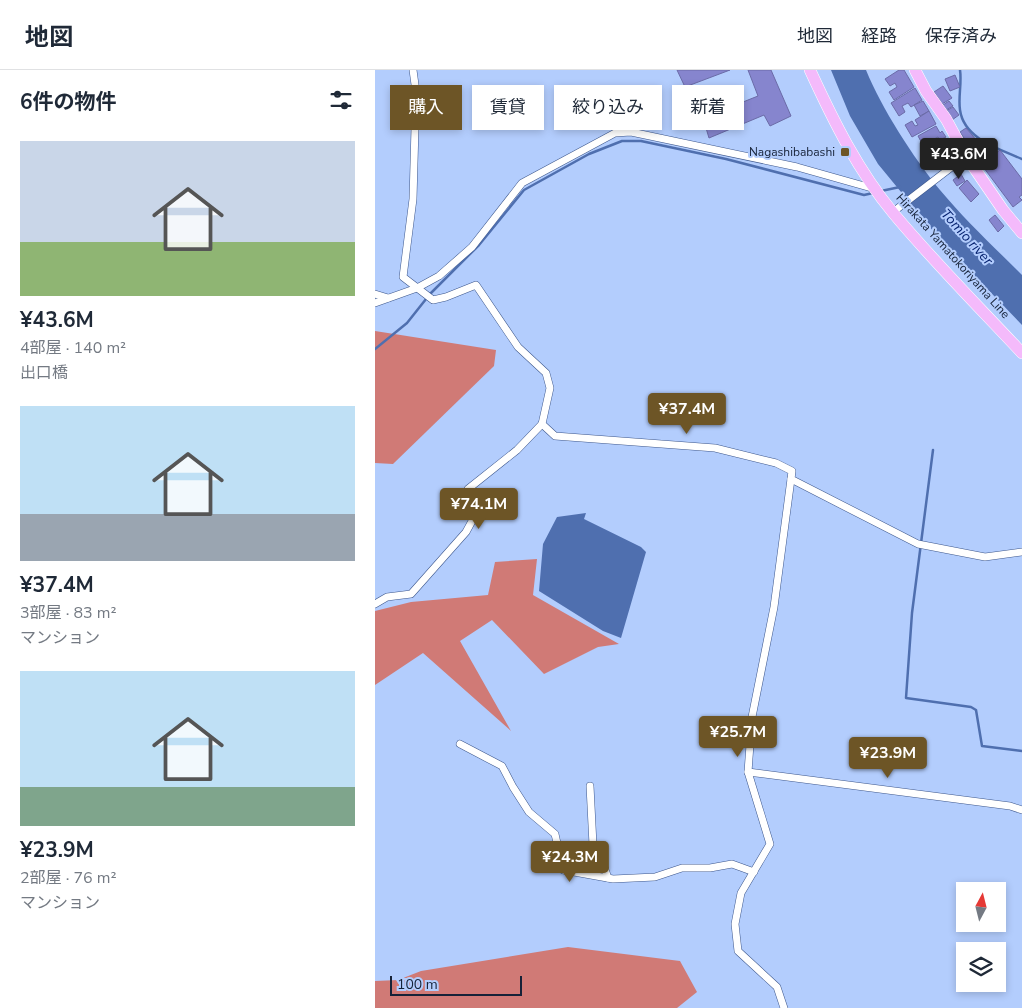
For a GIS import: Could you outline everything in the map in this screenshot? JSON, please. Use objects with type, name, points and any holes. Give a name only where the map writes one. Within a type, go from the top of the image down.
[{"type":"main road","name":"Hirakata Yamatokoriyama Line","points":[[810,70],[837,127],[877,190],[897,210],[1022,353]]},
{"type":"main road","points":[[915,70],[926,91],[946,119],[966,156],[1003,210],[1022,233]]},
{"type":"street","points":[[375,604],[387,597],[411,594],[466,532],[483,501],[468,489],[517,450],[542,424],[550,388],[546,373],[518,347],[476,285],[433,300],[403,277],[413,199],[416,92],[413,70]]},
{"type":"street","points":[[375,303],[417,288],[439,276],[472,247],[522,183],[615,133],[631,132],[788,164],[877,190]]},
{"type":"street","points":[[897,210],[966,156]]},
{"type":"street","points":[[375,294],[388,298]]},
{"type":"street","points":[[542,424],[555,436],[715,448],[777,463],[792,471],[774,607],[752,717],[748,772],[770,844],[741,893],[735,924],[738,951],[777,987],[784,1008]]},
{"type":"street","points":[[791,479],[918,544],[985,557],[1022,552]]},
{"type":"street","points":[[460,744],[502,766],[529,812],[555,834],[563,870],[608,878],[655,878],[682,868],[710,868],[732,864],[754,872]]},
{"type":"street","points":[[748,772],[1010,806],[1022,810]]},
{"type":"street","points":[[590,786],[593,845],[599,853],[608,878]]},
{"type":"shaded area","points":[[375,331],[496,350],[494,366],[393,464],[375,463]]},
{"type":"shaded area","points":[[537,559],[533,595],[619,644],[598,647],[544,674],[492,620],[460,641],[511,731],[423,653],[375,685],[375,611],[411,602],[488,595],[495,562]]},
{"type":"shaded area","points":[[568,947],[680,961],[697,992],[677,1008],[375,1008],[375,981],[398,980],[421,971]]},
{"type":"water","name":"Tomio river","points":[[831,70],[866,70],[889,116],[930,177],[959,212],[1022,275],[1022,325],[943,243],[878,164],[850,116]]},
{"type":"water","points":[[586,513],[584,519],[641,547],[646,552],[621,638],[603,631],[539,591],[543,544],[557,517]]},
{"type":"building","points":[[677,70],[730,70],[690,85],[684,85]]},
{"type":"building","points":[[748,70],[771,70],[791,116],[770,126],[764,115],[744,123],[744,102],[758,96]]},
{"type":"building","points":[[899,70],[904,70],[914,87],[894,100],[889,92],[897,87],[895,83],[890,86],[885,79]]},
{"type":"building","points":[[955,75],[960,87],[950,91],[945,79]]},
{"type":"building","points":[[943,86],[952,98],[942,104],[934,92]]},
{"type":"building","points":[[915,88],[922,100],[911,107],[908,103],[902,106],[905,112],[899,116],[891,103]]},
{"type":"building","points":[[923,101],[929,111],[920,116],[914,105]]},
{"type":"building","points":[[949,101],[953,106],[946,110],[943,105]]},
{"type":"building","points":[[953,107],[959,115],[952,120],[946,111]]},
{"type":"building","points":[[929,111],[936,124],[912,137],[905,125],[912,121],[915,126],[918,125],[915,120]]},
{"type":"building","points":[[936,126],[940,133],[942,131],[946,137],[940,140],[938,137],[923,145],[918,136]]},
{"type":"building","points":[[966,128],[978,142],[970,147],[960,132]]},
{"type":"building","points":[[707,130],[728,130],[709,138]]},
{"type":"building","points":[[946,140],[951,149],[939,156],[934,147]]},
{"type":"building","points":[[1000,150],[1022,179],[1022,195],[1019,197],[1022,200],[1013,207],[981,164]]},
{"type":"building","points":[[961,174],[965,181],[957,186],[953,180]]},
{"type":"building","points":[[967,180],[979,194],[971,202],[959,188]]},
{"type":"building","points":[[995,215],[1004,226],[998,232],[989,220]]},
{"type":"waterway","points":[[960,70],[960,110],[968,128],[984,142],[1022,159]]},
{"type":"waterway","points":[[375,349],[407,323],[430,294],[479,245],[524,190],[589,154],[622,141],[641,141],[726,159],[864,195],[873,193]]},
{"type":"waterway","points":[[881,191],[900,187]]},
{"type":"waterway","points":[[933,450],[912,613],[906,698],[971,707],[976,710],[982,746],[1022,751]]},
{"type":"place","name":"Nagashibabashi","points":[[845,152]]}]
